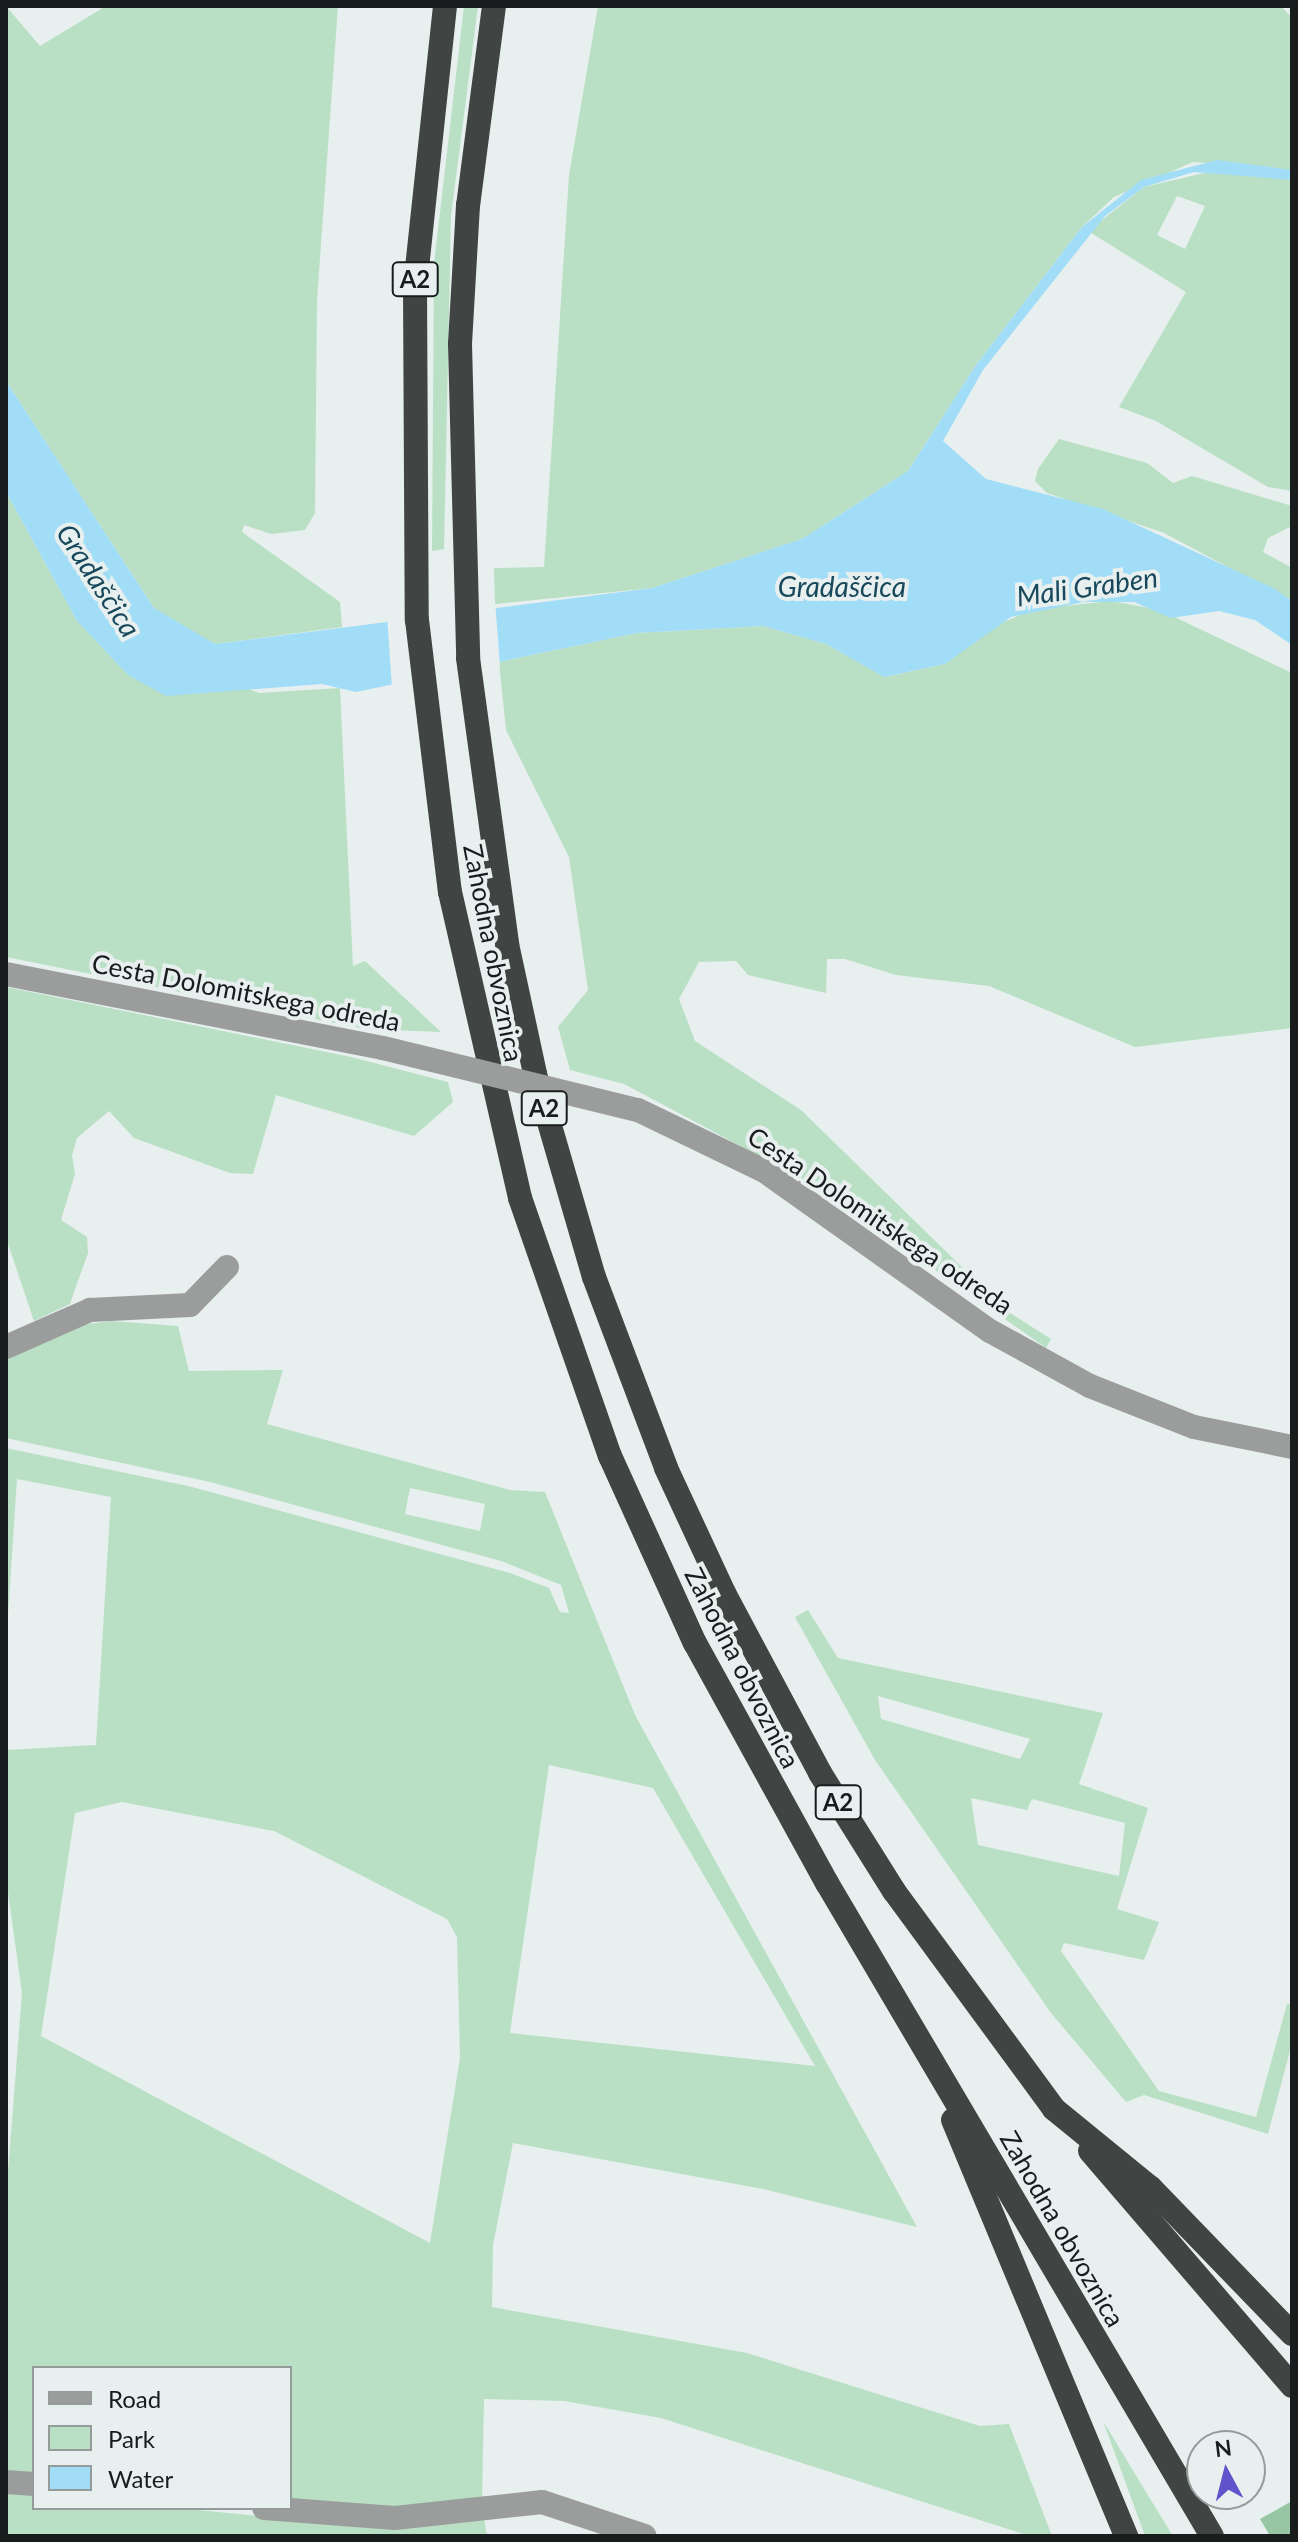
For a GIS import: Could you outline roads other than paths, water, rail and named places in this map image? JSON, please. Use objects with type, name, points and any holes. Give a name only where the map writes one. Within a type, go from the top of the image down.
[{"type":"highway","name":"Zahodna obvoznica","points":[[445,6],[415,287],[413,554],[429,741],[459,943],[495,1105],[585,1393],[720,1692],[939,2076],[1212,2536]]},
{"type":"highway","name":"Zahodna obvoznica","points":[[494,6],[465,260],[462,546],[475,735],[535,1074],[594,1277],[666,1468],[820,1773],[931,1946],[1054,2109],[1151,2188],[1292,2334]]},
{"type":"highway","points":[[939,2076],[987,2212],[1126,2536]]},
{"type":"highway","points":[[1054,2109],[1292,2386]]},
{"type":"street","name":"Cesta Dolomitskega odreda","points":[[6,974],[383,1048],[638,1110],[766,1172],[990,1331],[1090,1386],[1194,1427],[1292,1447]]},
{"type":"street","points":[[6,1347],[90,1310],[190,1305],[227,1267]]},
{"type":"street","points":[[6,2482],[32,2484]]},
{"type":"street","points":[[290,2510],[395,2518],[542,2502],[645,2536]]},
{"type":"water","name":"Gradaščica","points":[[1217,160],[1292,170],[1292,180],[1194,172],[1144,187],[1105,216],[983,370],[943,441],[986,479],[1103,509],[1275,589],[1292,601],[1292,645],[1255,620],[1219,611],[1171,618],[1134,602],[1084,602],[1011,617],[945,664],[884,677],[826,644],[763,626],[637,633],[356,692],[322,684],[166,696],[128,675],[77,621],[6,492],[6,381],[154,608],[215,644],[652,588],[802,539],[908,471],[976,365],[1082,227],[1141,180]]},
{"type":"water label","name":"Mali Graben","points":[[1087,586]]}]
